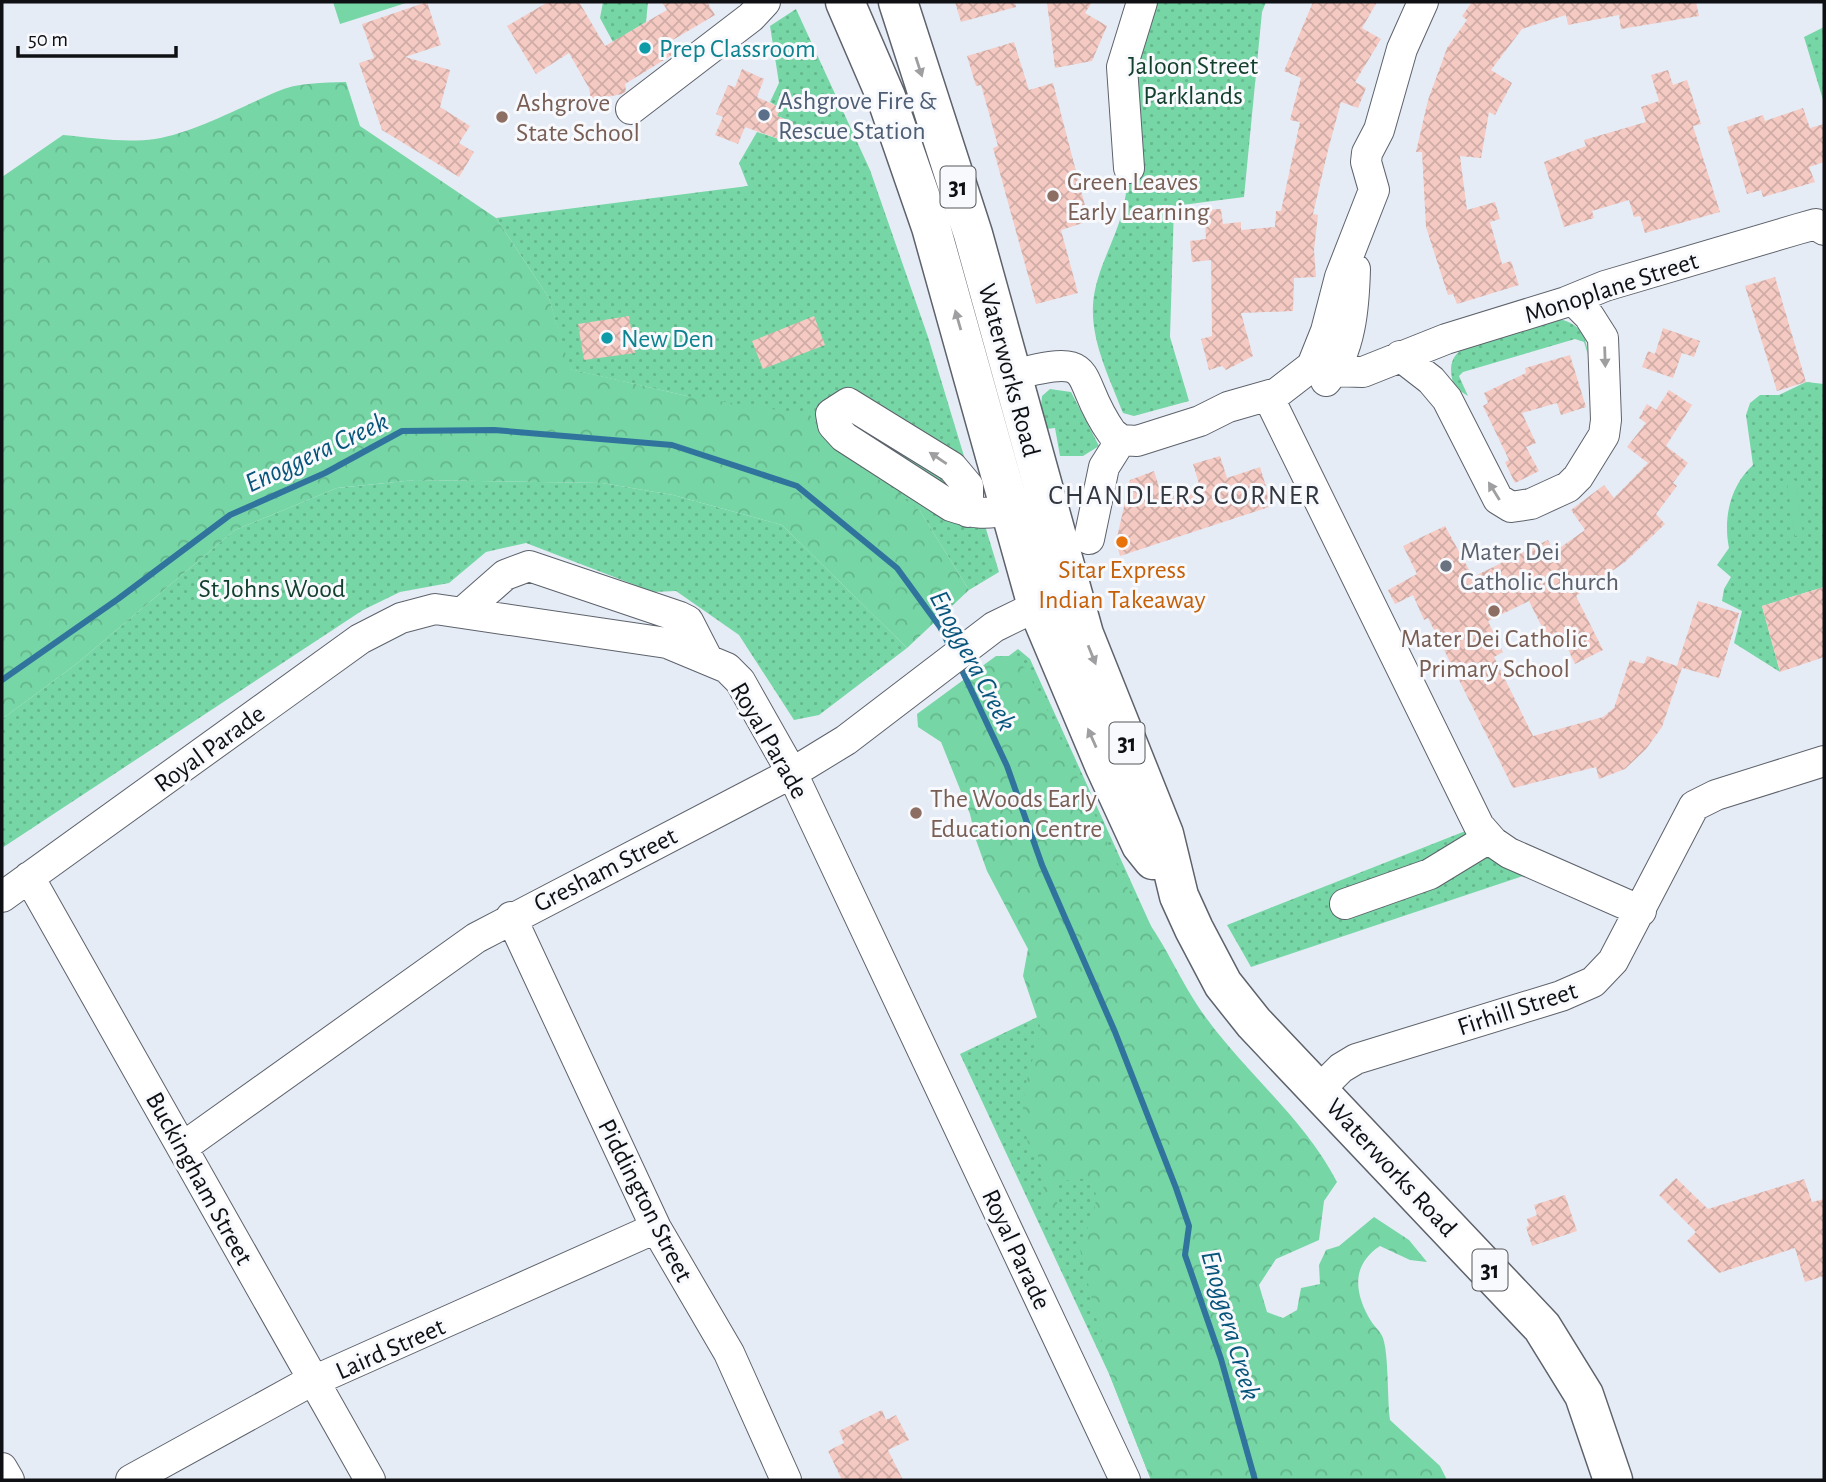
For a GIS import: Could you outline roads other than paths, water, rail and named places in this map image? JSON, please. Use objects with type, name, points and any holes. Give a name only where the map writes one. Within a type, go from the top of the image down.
[{"type":"main road","name":"Waterworks Road","points":[[826,2],[911,170]]},
{"type":"main road","name":"Waterworks Road","points":[[845,2],[886,97],[911,170],[995,380],[1054,598]]},
{"type":"main road","name":"Waterworks Road","points":[[898,2],[973,234],[1011,509],[1054,598],[1084,634],[1164,834],[1179,895],[1202,946],[1223,985],[1254,1023],[1542,1327],[1588,1404],[1613,1480]]},
{"type":"street","points":[[631,109],[760,8],[784,2]]},
{"type":"street","points":[[1129,168],[1122,67],[1142,2]]},
{"type":"street","points":[[995,380],[1058,364],[1075,368],[1087,381],[1109,429],[1121,440],[1137,441],[1199,421],[1227,423],[1271,404],[1308,396],[1352,311],[1356,236],[1379,130],[1402,49],[1423,2]]},
{"type":"street","name":"Monoplane Street","points":[[1399,356],[1573,300],[1605,286],[1816,224],[1824,230]]},
{"type":"street","points":[[1333,352],[1366,350],[1399,356],[1431,380],[1447,399],[1493,492],[1504,504],[1514,508],[1531,504],[1570,485],[1601,441],[1606,421],[1603,338],[1589,316],[1573,300]]},
{"type":"street","points":[[1446,340],[1443,363],[1447,399]]},
{"type":"street","points":[[1271,404],[1475,819],[1489,838],[1509,853],[1640,911]]},
{"type":"street","points":[[1089,539],[1104,467],[1121,440]]},
{"type":"street","points":[[968,512],[989,515],[1011,509]]},
{"type":"street","points":[[464,611],[505,575],[528,566],[688,621],[708,660]]},
{"type":"street","name":"Gresham Street","points":[[183,1147],[465,946],[511,918],[792,772],[846,740],[986,633],[1054,598]]},
{"type":"street","name":"Royal Parade","points":[[2,897],[360,639],[418,612],[435,609],[464,611],[667,643],[727,668],[740,681],[792,772],[1125,1480]]},
{"type":"street","name":"Firhill Street","points":[[1319,1090],[1341,1068],[1371,1053],[1561,996],[1593,982],[1608,970],[1690,811],[1702,801],[1824,761]]},
{"type":"street","points":[[1345,904],[1430,874],[1489,838]]},
{"type":"street","name":"Buckingham Street","points":[[29,877],[370,1480]]},
{"type":"street","name":"Piddington Street","points":[[511,918],[656,1228],[729,1353],[786,1480]]},
{"type":"street","name":"Laird Street","points":[[131,1480],[313,1381],[656,1228]]},
{"type":"street","points":[[2,1468],[9,1480]]},
{"type":"waterway","name":"Enoggera Creek","points":[[2,680],[118,599],[230,515],[325,473],[402,431],[494,430],[672,445],[797,486],[897,568],[940,627],[951,649]]},
{"type":"waterway","name":"Enoggera Creek","points":[[959,664],[1007,766],[1042,865],[1115,1032],[1176,1188],[1189,1226],[1185,1255],[1221,1359],[1255,1480]]},
{"type":"place","name":"Prep Classroom","points":[[645,48]]},
{"type":"place","name":"Ashgrove Fire & Rescue Station","points":[[764,115]]},
{"type":"place","name":"Ashgrove State School","points":[[502,117]]},
{"type":"place","name":"Green Leaves Early Learning","points":[[1053,196]]},
{"type":"place","name":"New Den","points":[[607,338]]},
{"type":"place","name":"Sitar Express Indian Takeaway","points":[[1122,542]]},
{"type":"place","name":"Mater Dei Catholic Church","points":[[1446,566]]},
{"type":"place","name":"Mater Dei Catholic Primary School","points":[[1494,611]]},
{"type":"place","name":"The Woods Early Education Centre","points":[[916,813]]},
{"type":"district","name":"CHANDLERS CORNER","points":[[1185,494]]},
{"type":"park label","name":"Jaloon Street Parklands","points":[[1193,80]]},
{"type":"park label","name":"St Johns Wood","points":[[272,588]]}]
